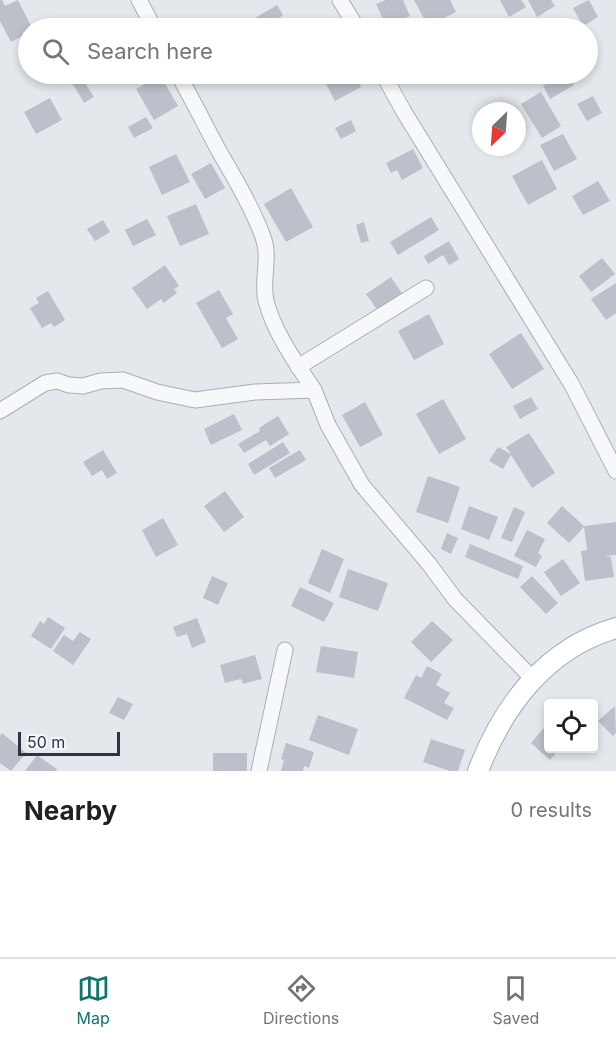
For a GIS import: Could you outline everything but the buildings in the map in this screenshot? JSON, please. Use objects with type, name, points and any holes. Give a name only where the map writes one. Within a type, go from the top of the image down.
[{"type":"main road","points":[[478,771],[487,747],[508,709],[532,678],[554,659],[596,634],[616,628]]},
{"type":"street","points":[[139,0],[149,18]]},
{"type":"street","points":[[340,0],[351,18]]},
{"type":"street","points":[[183,84],[247,200],[264,240],[267,263],[264,279],[266,301],[274,321],[298,367],[314,390],[328,425],[362,485],[429,564],[455,599],[532,678]]},
{"type":"street","points":[[388,84],[572,385],[616,471]]},
{"type":"street","points":[[298,367],[426,288]]},
{"type":"street","points":[[0,411],[45,383],[57,381],[82,386],[101,381],[123,380],[157,392],[195,400],[255,392],[314,390]]},
{"type":"street","points":[[259,771],[285,650]]}]
